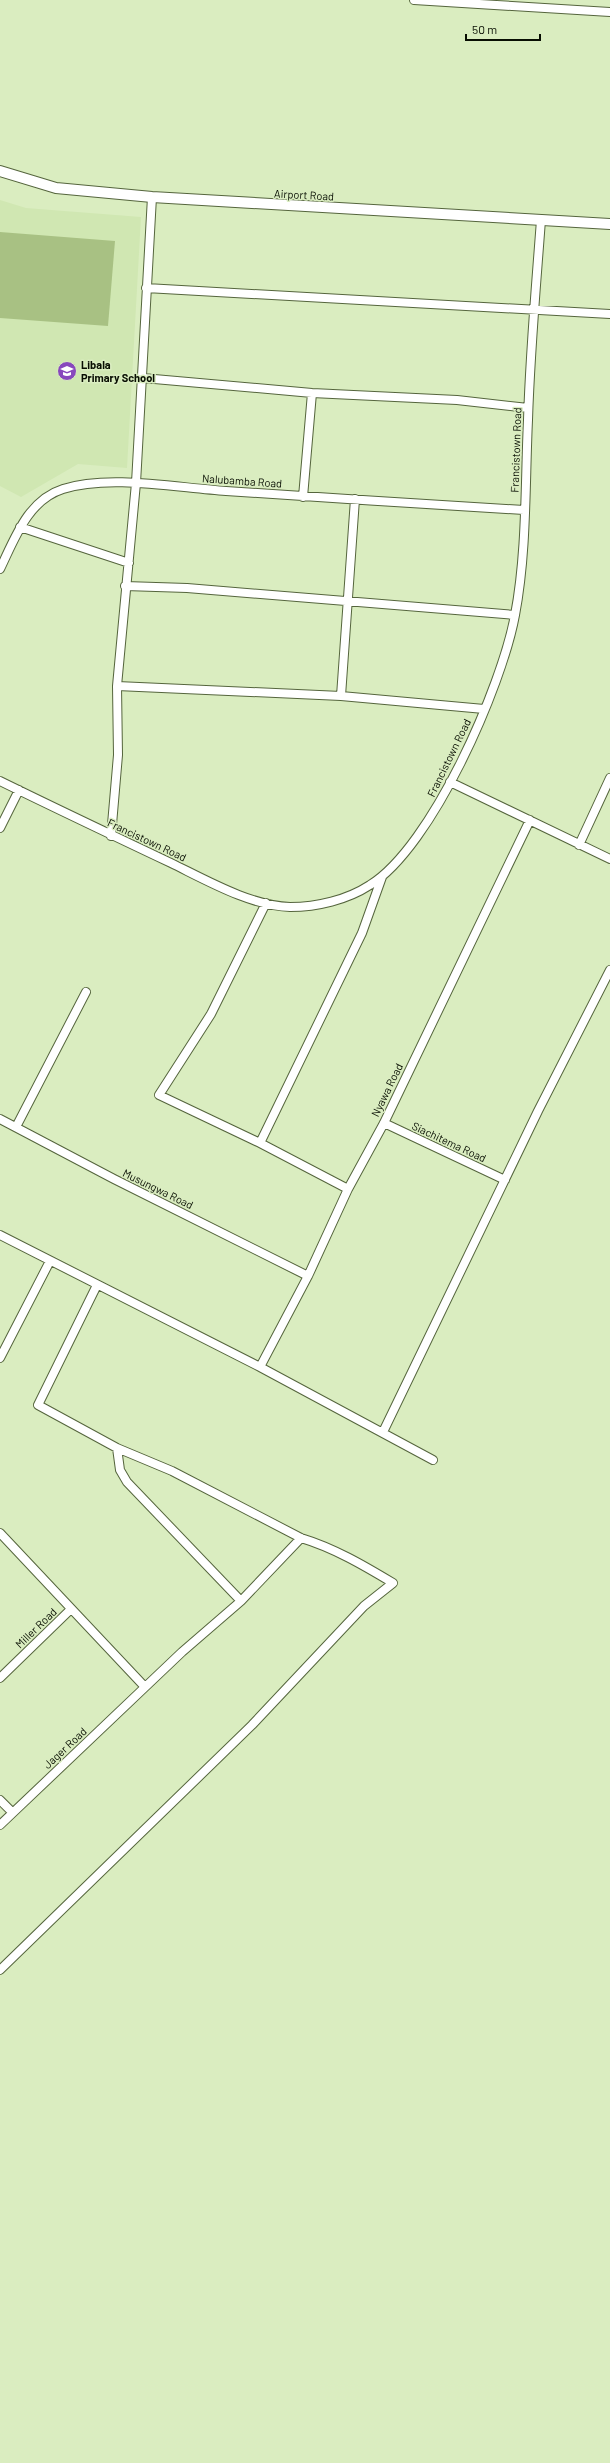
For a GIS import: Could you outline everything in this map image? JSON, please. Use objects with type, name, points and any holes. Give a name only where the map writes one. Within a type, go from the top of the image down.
[{"type":"street","points":[[414,0],[610,12]]},
{"type":"street","name":"Airport Road","points":[[0,171],[56,188],[152,197],[610,224]]},
{"type":"street","points":[[110,836],[118,755],[117,686],[125,586],[129,563],[136,483],[143,378],[146,288],[152,197]]},
{"type":"street","name":"Francistown Road","points":[[0,781],[110,836],[217,885],[266,903],[290,906],[334,902],[358,892],[382,877],[394,866],[422,831],[450,782],[484,710],[503,659],[515,616],[524,510],[528,408],[541,220]]},
{"type":"street","points":[[146,288],[341,301],[534,309],[610,314]]},
{"type":"street","points":[[143,378],[312,392],[410,397],[528,408]]},
{"type":"street","points":[[302,497],[312,392]]},
{"type":"street","name":"Nalubamba Road","points":[[0,569],[20,527],[41,500],[63,489],[89,485],[136,483],[302,497],[524,510]]},
{"type":"street","points":[[341,696],[355,499]]},
{"type":"street","points":[[20,527],[129,563]]},
{"type":"street","points":[[125,586],[187,588],[515,616]]},
{"type":"street","points":[[117,686],[341,696],[484,710]]},
{"type":"street","points":[[579,845],[610,778]]},
{"type":"street","points":[[450,782],[610,859]]},
{"type":"street","points":[[0,828],[19,790]]},
{"type":"street","name":"Nyawa Road","points":[[260,1367],[308,1276],[348,1189],[384,1123],[530,820]]},
{"type":"street","points":[[260,1142],[362,933],[382,877]]},
{"type":"street","points":[[266,903],[211,1014],[159,1095],[260,1142],[348,1189]]},
{"type":"street","points":[[383,1432],[505,1180],[610,970]]},
{"type":"street","points":[[16,1127],[86,992]]},
{"type":"street","name":"Musungwa Road","points":[[0,1119],[114,1180],[308,1276]]},
{"type":"street","name":"Siachitema Road","points":[[384,1123],[505,1180]]},
{"type":"street","points":[[0,1235],[260,1367],[433,1460]]},
{"type":"street","points":[[0,1358],[50,1261]]},
{"type":"street","points":[[0,1970],[252,1725],[364,1606],[393,1583],[346,1556],[323,1545],[301,1538],[172,1470],[118,1448],[38,1405],[97,1285]]},
{"type":"street","points":[[118,1448],[120,1470],[127,1482],[241,1601]]},
{"type":"street","points":[[1,1535],[70,1610],[145,1687]]},
{"type":"street","name":"Jager Road","points":[[0,1825],[145,1687],[241,1601],[301,1538]]},
{"type":"street","name":"Miller Road","points":[[0,1678],[70,1610]]},
{"type":"street","points":[[0,1800],[12,1812]]},
{"type":"shaded area","name":"Libala Primary School","points":[[0,200],[26,208],[141,217],[127,468],[78,464],[21,497],[0,486]]},
{"type":"shaded area","points":[[0,232],[115,241],[108,326],[0,318]]},
{"type":"place","name":"Libala Primary School","points":[[67,371]]}]
